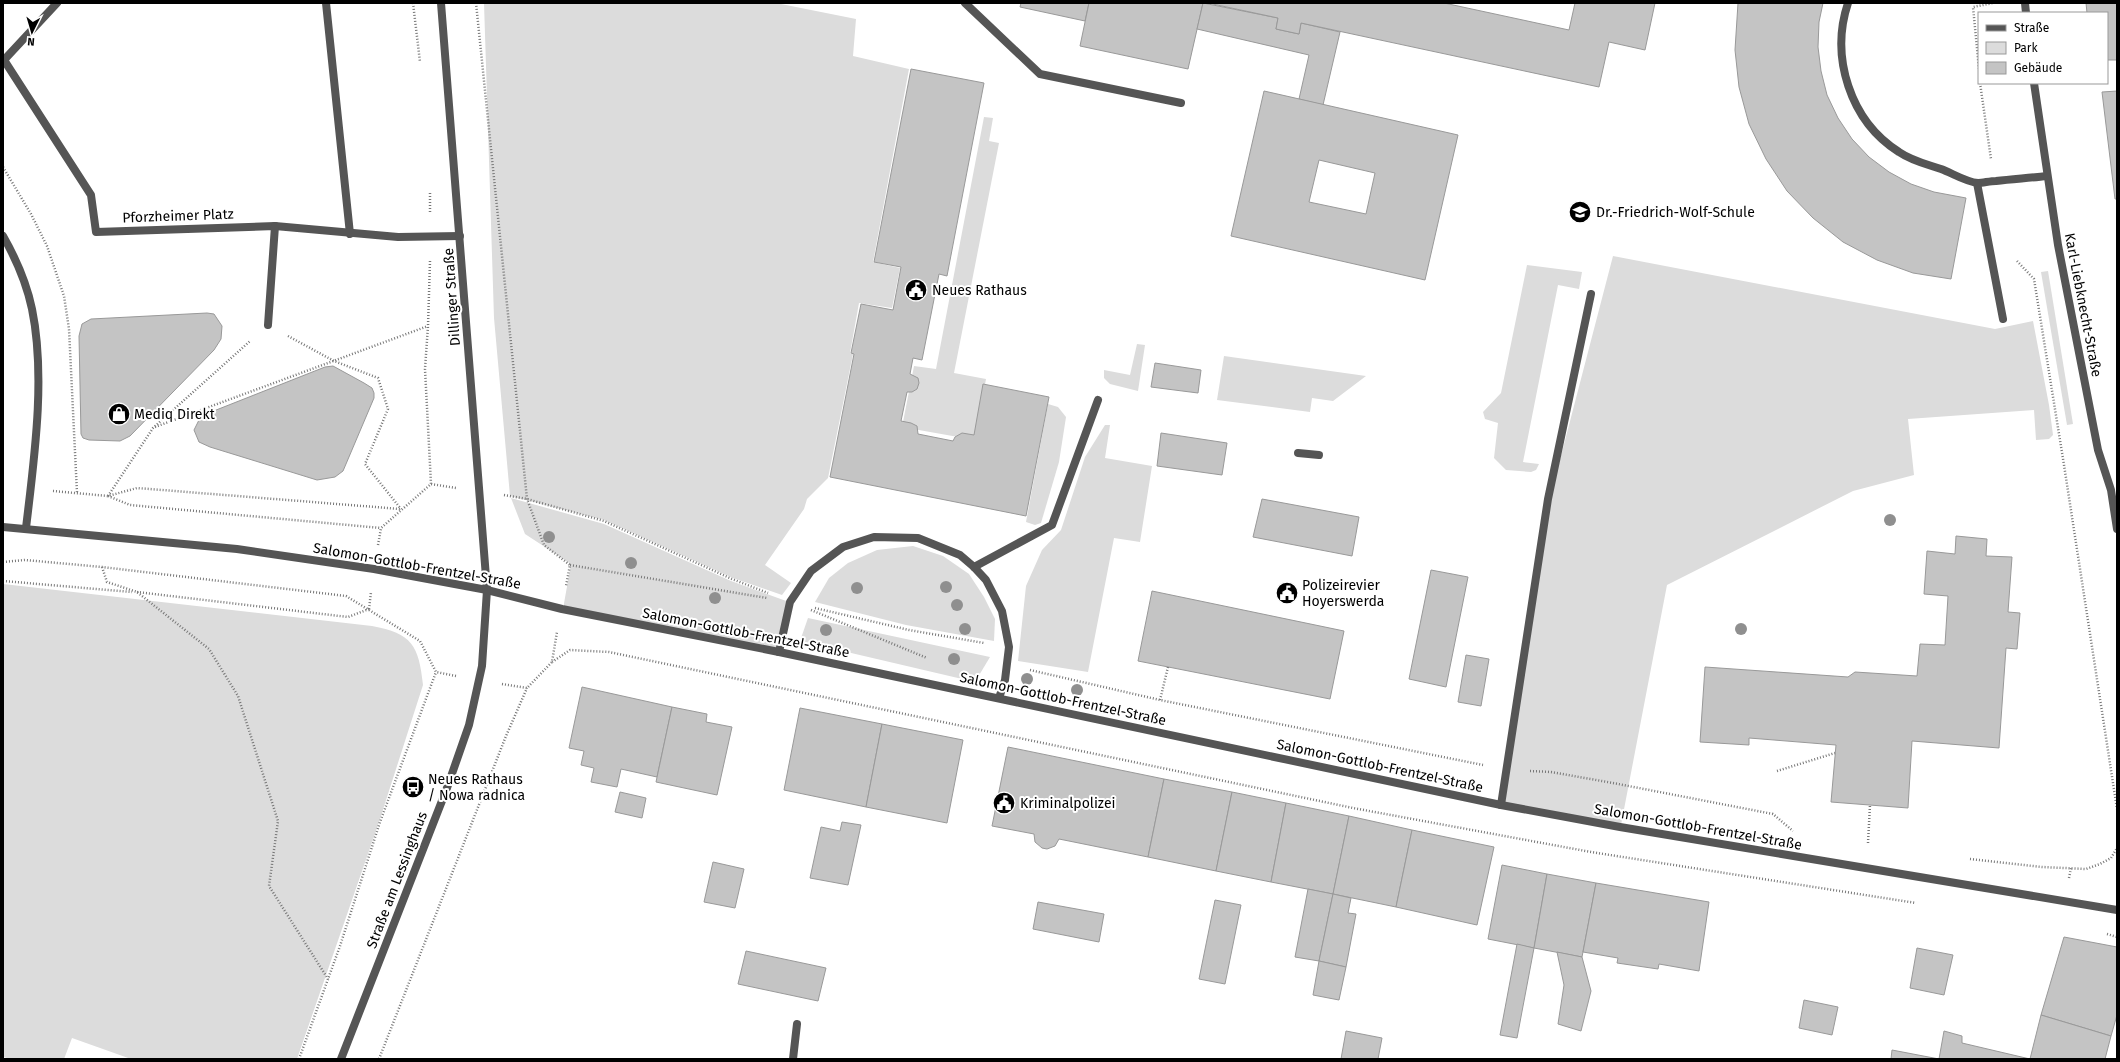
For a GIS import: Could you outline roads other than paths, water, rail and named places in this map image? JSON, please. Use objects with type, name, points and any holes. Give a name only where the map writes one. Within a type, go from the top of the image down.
[{"type":"street","points":[[4,60],[57,3]]},
{"type":"street","points":[[326,3],[350,234]]},
{"type":"street","name":"Dillinger Straße","points":[[441,3],[487,590]]},
{"type":"street","points":[[965,3],[1040,74],[1181,103]]},
{"type":"street","points":[[1848,3],[1841,37],[1842,60],[1846,82],[1854,102],[1866,122],[1881,138],[1899,152],[1919,163],[1977,183],[2047,176]]},
{"type":"street","name":"Pforzheimer Platz","points":[[4,60],[91,195],[96,232],[275,226],[350,234],[398,237],[460,236]]},
{"type":"street","name":"Karl-Liebknecht-Straße","points":[[2034,84],[2047,176],[2098,450],[2111,490],[2117,529]]},
{"type":"street","points":[[1977,183],[2003,319]]},
{"type":"street","points":[[268,325],[275,226]]},
{"type":"street","points":[[3,236],[21,275],[32,308],[37,344],[38,390],[26,528]]},
{"type":"street","points":[[1501,805],[1548,498],[1591,294]]},
{"type":"street","points":[[974,567],[1052,525],[1098,400]]},
{"type":"street","points":[[1298,453],[1319,455]]},
{"type":"street","name":"Salomon-Gottlob-Frentzel-Straße","points":[[3,527],[237,549],[374,569],[487,590],[562,609],[779,652],[1501,805],[1620,827],[2117,910]]},
{"type":"street","points":[[779,652],[790,602],[810,571],[843,547],[874,537],[918,538],[960,555],[974,567],[986,580],[1002,611],[1009,646],[1008,664],[999,698]]},
{"type":"street","name":"Straße am Lessinghaus","points":[[341,1059],[447,788],[469,725],[482,666],[487,590]]},
{"type":"street","points":[[793,1059],[797,1024]]},
{"type":"place","name":"Dr.-Friedrich-Wolf-Schule","points":[[1580,212]]},
{"type":"place","name":"Neues Rathaus","points":[[916,290]]},
{"type":"place","name":"Mediq Direkt","points":[[119,414]]},
{"type":"place","name":"Polizeirevier Hoyerswerda","points":[[1287,593]]},
{"type":"place","name":"Neues Rathaus / Nowa radnica","points":[[413,787]]},
{"type":"place","name":"Kriminalpolizei","points":[[1004,803]]}]
